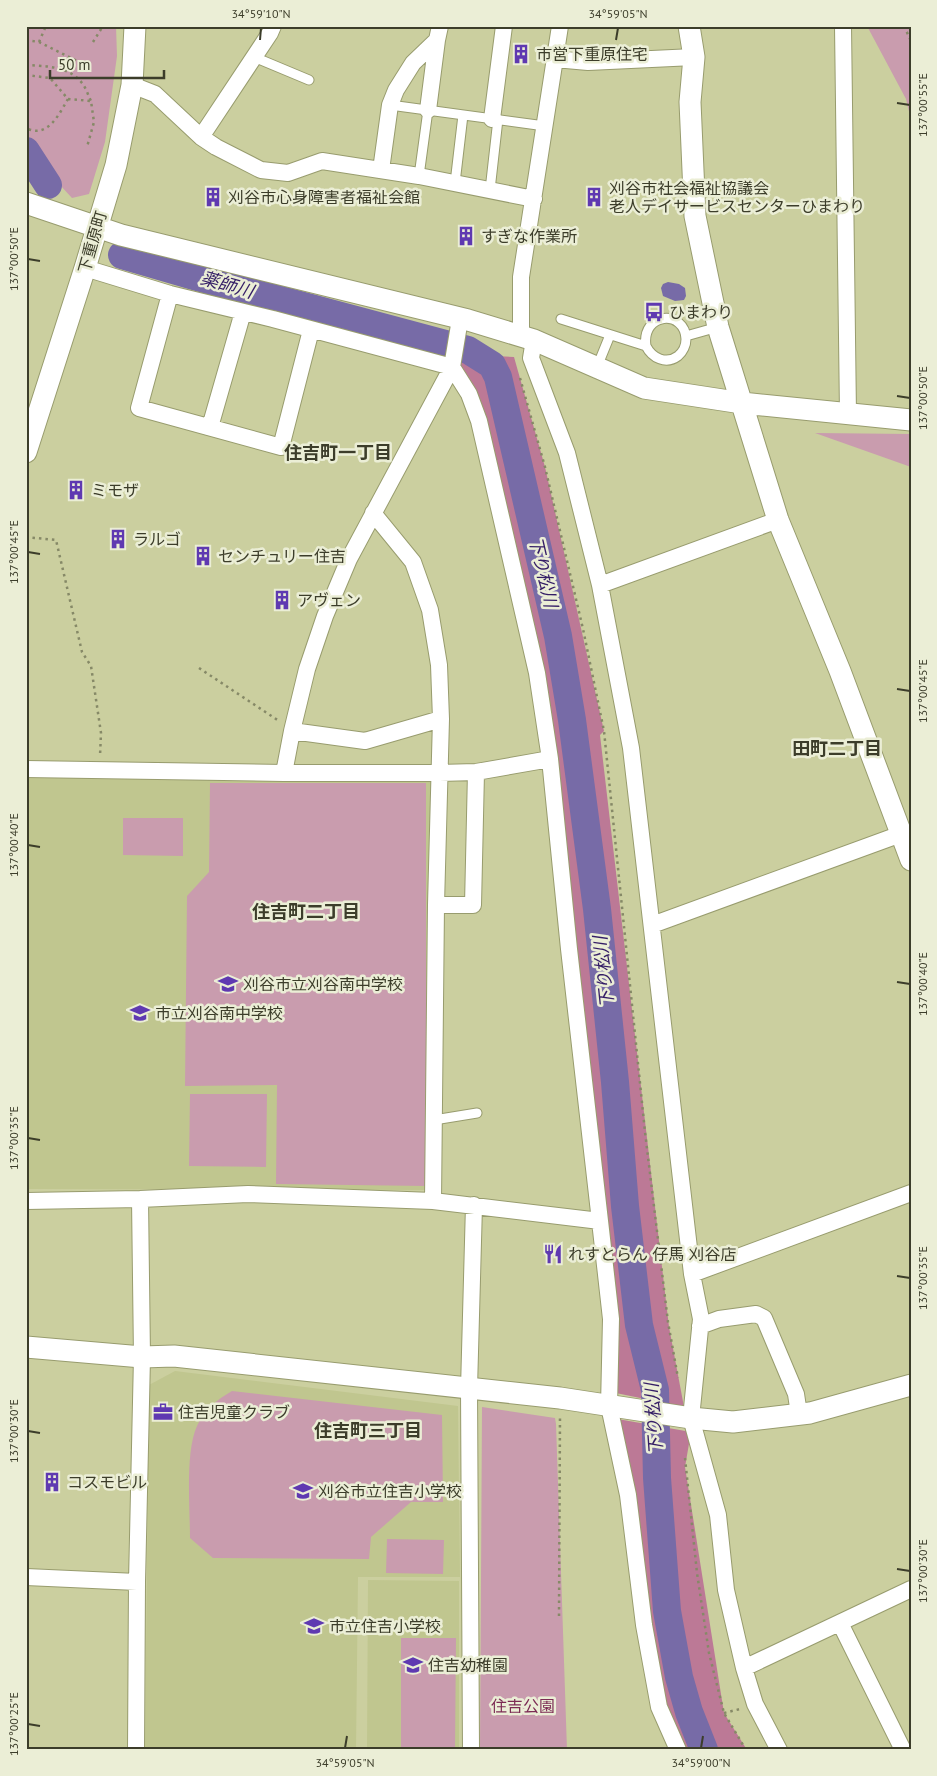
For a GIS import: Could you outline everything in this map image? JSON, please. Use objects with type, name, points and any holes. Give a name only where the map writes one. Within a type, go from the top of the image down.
[{"type":"street","name":"下重原町","points":[[26,452],[116,165],[132,85],[135,26]]},
{"type":"street","points":[[201,137],[273,26]]},
{"type":"street","points":[[495,119],[504,26]]},
{"type":"street","points":[[560,26],[521,278],[527,338],[531,358],[567,453],[600,585],[631,748],[692,1274],[701,1319],[688,1417],[718,1515],[726,1590],[744,1668],[755,1704],[779,1750]]},
{"type":"street","points":[[688,26],[694,57],[690,102],[695,216],[718,327],[778,520],[840,671],[911,860]]},
{"type":"street","points":[[842,26],[848,414]]},
{"type":"street","points":[[381,170],[390,105],[396,90],[413,63],[439,33]]},
{"type":"street","points":[[428,110],[439,33]]},
{"type":"street","points":[[555,59],[588,62],[694,57]]},
{"type":"street","points":[[132,85],[155,94],[201,137],[216,147],[261,170],[288,173],[322,161],[419,176],[534,199]]},
{"type":"street","points":[[26,203],[97,228],[460,319],[527,338],[644,388],[742,403],[911,420]]},
{"type":"street","points":[[85,268],[170,294],[452,367],[469,394],[479,421],[537,673],[550,759],[569,949],[611,1319],[609,1406],[628,1495],[644,1625],[659,1706],[678,1750]]},
{"type":"street","points":[[170,294],[139,408],[281,448],[311,330]]},
{"type":"street","points":[[210,427],[243,312]]},
{"type":"street","points":[[284,773],[307,669],[325,616],[349,559],[372,513],[452,367],[460,319]]},
{"type":"street","points":[[372,513],[413,562],[430,610],[439,665],[441,719],[436,906],[433,1201]]},
{"type":"street","points":[[600,585],[778,520]]},
{"type":"street","points":[[292,731],[365,740],[441,719]]},
{"type":"street","points":[[26,769],[284,773],[439,773],[476,772],[550,759]]},
{"type":"street","points":[[436,906],[472,904],[476,772]]},
{"type":"street","points":[[652,925],[901,834]]},
{"type":"street","points":[[692,1274],[911,1192]]},
{"type":"street","points":[[26,1201],[140,1199],[248,1194],[474,1204],[600,1221]]},
{"type":"street","points":[[136,1750],[137,1582],[142,1357],[140,1199]]},
{"type":"street","points":[[471,1750],[469,1389],[474,1204]]},
{"type":"street","points":[[700,1326],[719,1319],[738,1316],[756,1314],[764,1318],[796,1394],[799,1414]]},
{"type":"street","points":[[26,1347],[142,1357],[174,1356],[560,1398],[733,1422],[810,1413],[911,1385]]},
{"type":"street","points":[[26,1577],[137,1582]]},
{"type":"street","points":[[744,1668],[911,1589]]},
{"type":"street","points":[[840,1623],[903,1750]]},
{"type":"lane","points":[[254,57],[309,80]]},
{"type":"lane","points":[[390,105],[545,126]]},
{"type":"lane","points":[[419,176],[428,110]]},
{"type":"lane","points":[[455,183],[463,115]]},
{"type":"lane","points":[[490,190],[495,119]]},
{"type":"lane","points":[[561,319],[646,346]]},
{"type":"lane","points":[[672,319],[684,329],[686,344],[683,351],[670,360],[655,357],[646,346],[646,330],[657,320],[672,319]]},
{"type":"lane","points":[[686,336],[718,327]]},
{"type":"lane","points":[[597,368],[610,335]]},
{"type":"lane","points":[[434,1120],[477,1113]]},
{"type":"path","points":[[39,42],[46,26]]},
{"type":"path","points":[[93,42],[103,26]]},
{"type":"path","points":[[904,26],[911,41]]},
{"type":"path","points":[[26,40],[39,42],[79,62]]},
{"type":"path","points":[[26,65],[66,70],[82,82],[92,100],[94,122],[87,147]]},
{"type":"path","points":[[26,75],[50,78],[68,99],[92,100]]},
{"type":"path","points":[[26,128],[33,131],[44,129],[54,123],[68,99]]},
{"type":"path","points":[[520,376],[545,467],[583,629],[604,731],[645,1132],[668,1322],[679,1381]]},
{"type":"path","points":[[26,537],[56,540],[82,652],[91,666],[101,733],[100,770]]},
{"type":"path","points":[[199,668],[292,731]]},
{"type":"path","points":[[559,1616],[560,1398]]},
{"type":"path","points":[[685,1457],[697,1573],[709,1653],[724,1713],[746,1750]]},
{"type":"shaded area","points":[[668,282],[679,284],[685,288],[686,296],[684,300],[675,301],[663,296],[661,288],[663,284]]},
{"type":"shaded area","points":[[454,354],[514,357],[545,467],[604,731],[600,735],[669,1327],[684,1407],[611,1392],[551,766],[479,421]]},
{"type":"shaded area","name":"刈谷市立刈谷南中学校","points":[[26,778],[431,779],[429,1190],[26,1189]]},
{"type":"shaded area","name":"刈谷市立住吉小学校","points":[[175,1371],[458,1406],[460,1577],[358,1577],[356,1750],[145,1750],[149,1385]]},
{"type":"shaded area","points":[[612,1418],[691,1432],[685,1467],[724,1713],[747,1750],[678,1750],[659,1707]]},
{"type":"shaded area","name":"住吉幼稚園","points":[[368,1580],[459,1581],[459,1750],[367,1750]]},
{"type":"green space","points":[[26,26],[116,26],[117,56],[105,142],[89,194],[72,198],[47,171],[28,139],[26,140]]},
{"type":"green space","points":[[867,26],[911,26],[911,120],[906,99]]},
{"type":"green space","points":[[815,433],[911,434],[911,467]]},
{"type":"green space","points":[[210,783],[426,783],[426,1186],[276,1184],[277,1085],[185,1086],[187,896],[209,872]]},
{"type":"green space","points":[[123,818],[183,818],[183,856],[123,855]]},
{"type":"green space","points":[[190,1094],[267,1094],[266,1167],[189,1166]]},
{"type":"green space","points":[[232,1391],[442,1415],[443,1502],[411,1502],[371,1537],[369,1559],[213,1558],[190,1538],[189,1480],[191,1450],[193,1437],[203,1415],[217,1401]]},
{"type":"green space","name":"住吉公園","points":[[482,1407],[555,1418],[567,1750],[480,1750]]},
{"type":"green space","points":[[387,1539],[444,1540],[443,1574],[386,1573]]},
{"type":"green space","points":[[401,1638],[456,1638],[455,1750],[401,1750]]},
{"type":"waterway","name":"薬師川","points":[[26,151],[48,185]]},
{"type":"waterway","name":"下り松川","points":[[122,255],[218,283],[468,350],[492,365],[498,377],[558,636],[572,720],[597,909],[615,1082],[625,1206],[639,1325],[655,1390],[657,1478],[667,1611],[679,1677],[689,1712],[704,1750]]},
{"type":"place","name":"市営下重原住宅","points":[[521,54]]},
{"type":"place","name":"刈谷市心身障害者福祉会館","points":[[213,197]]},
{"type":"place","name":"刈谷市社会福祉協議会 老人デイサービスセンターひまわり","points":[[594,197]]},
{"type":"place","name":"すぎな作業所","points":[[466,236]]},
{"type":"place","name":"ひまわり","points":[[654,312]]},
{"type":"place","name":"ミモザ","points":[[76,490]]},
{"type":"place","name":"ラルゴ","points":[[118,539]]},
{"type":"place","name":"センチュリー住吉","points":[[203,556]]},
{"type":"place","name":"アヴェン","points":[[282,600]]},
{"type":"place","name":"刈谷市立刈谷南中学校","points":[[228,984]]},
{"type":"place","name":"市立刈谷南中学校","points":[[140,1013]]},
{"type":"place","name":"れすとらん 仔馬 刈谷店","points":[[553,1254]]},
{"type":"place","name":"住吉児童クラブ","points":[[163,1412]]},
{"type":"place","name":"コスモビル","points":[[52,1482]]},
{"type":"place","name":"刈谷市立住吉小学校","points":[[303,1491]]},
{"type":"place","name":"市立住吉小学校","points":[[314,1626]]},
{"type":"place","name":"住吉幼稚園","points":[[413,1665]]},
{"type":"district","name":"住吉町一丁目","points":[[338,453]]},
{"type":"district","name":"田町二丁目","points":[[837,749]]},
{"type":"district","name":"住吉町二丁目","points":[[306,912]]},
{"type":"district","name":"住吉町三丁目","points":[[368,1431]]}]
